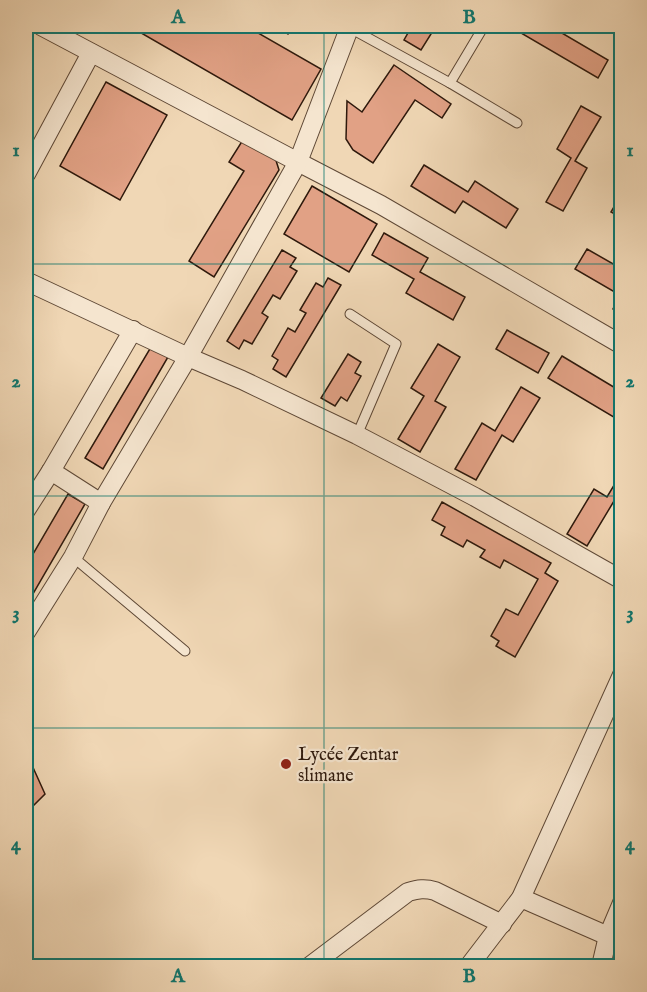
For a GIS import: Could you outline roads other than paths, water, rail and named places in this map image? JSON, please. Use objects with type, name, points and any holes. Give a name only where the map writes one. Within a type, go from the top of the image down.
[{"type":"street","points":[[41,26],[381,205],[621,345]]},
{"type":"street","points":[[26,632],[73,557],[101,502],[188,357],[298,162],[350,27]]},
{"type":"street","points":[[26,174],[91,53]]},
{"type":"street","points":[[26,281],[357,435],[475,497],[621,580]]},
{"type":"street","points":[[26,510],[133,330]]},
{"type":"street","points":[[51,471],[101,502]]},
{"type":"street","points":[[469,966],[521,898],[621,675]]},
{"type":"street","points":[[310,966],[408,892],[417,889],[426,888],[435,891],[502,924]]},
{"type":"street","points":[[521,898],[608,936]]},
{"type":"street","points":[[601,966],[608,936],[621,903]]},
{"type":"lane","points":[[450,83],[484,26]]},
{"type":"lane","points":[[350,27],[517,123]]},
{"type":"lane","points":[[350,314],[396,344],[357,435]]},
{"type":"lane","points":[[73,557],[185,651]]},
{"type":"place","name":"Lycée Zentar slimane","points":[[286,764]]}]
